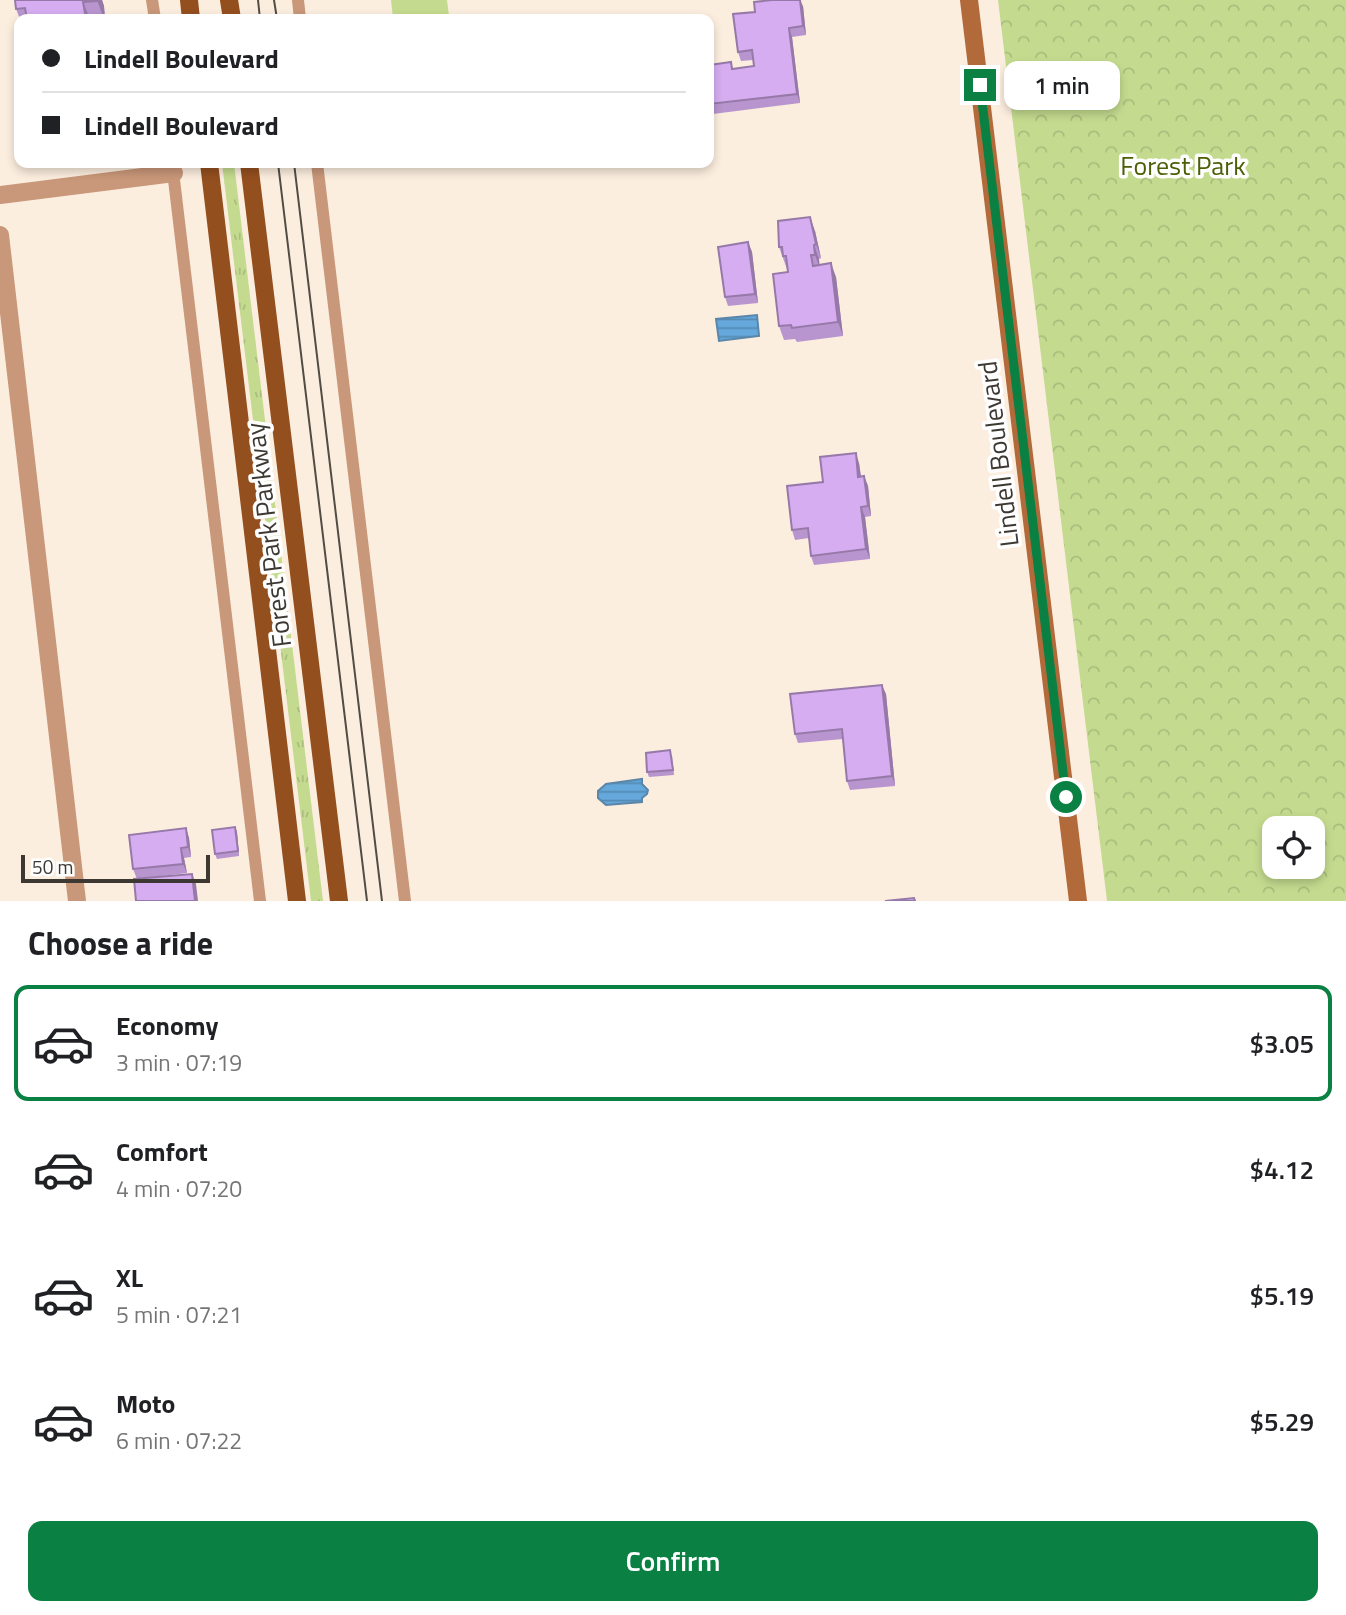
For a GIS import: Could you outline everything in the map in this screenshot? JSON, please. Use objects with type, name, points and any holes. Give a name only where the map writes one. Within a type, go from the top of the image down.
[{"type":"main road","name":"Lindell Boulevard","points":[[969,0],[1078,901]]},
{"type":"main road","name":"Forest Park Parkway","points":[[210,168],[297,901]]},
{"type":"main road","name":"Forest Park Parkway","points":[[250,168],[339,901]]},
{"type":"street","points":[[0,195],[173,168]]},
{"type":"street","points":[[0,235],[77,901]]},
{"type":"lane","points":[[173,168],[260,901]]},
{"type":"lane","points":[[318,168],[405,901]]},
{"type":"green space","points":[[391,0],[447,0],[449,14],[392,14]]},
{"type":"green space","name":"Forest Park","points":[[998,0],[1346,0],[1346,901],[1107,901]]},
{"type":"green space","points":[[223,168],[235,168],[323,901],[311,901]]},
{"type":"water","points":[[757,315],[759,336],[719,341],[716,319]]},
{"type":"water","points":[[642,779],[642,784],[648,790],[642,802],[606,805],[598,798],[598,791],[606,784]]},
{"type":"building","points":[[15,0],[97,0],[83,2],[85,14],[26,14],[25,8],[16,9]]},
{"type":"building","points":[[800,0],[803,26],[789,28],[797,94],[714,103],[714,64],[731,62],[732,69],[754,66],[752,50],[738,52],[733,14],[755,12],[754,2]]},
{"type":"building","points":[[810,217],[816,244],[815,255],[811,255],[813,266],[831,263],[838,322],[792,328],[791,325],[779,326],[773,274],[788,272],[786,256],[783,256],[782,247],[779,247],[778,221]]},
{"type":"building","points":[[748,242],[755,294],[725,297],[718,247]]},
{"type":"building","points":[[856,453],[858,477],[864,476],[868,506],[861,507],[866,549],[811,556],[808,528],[792,530],[787,486],[823,482],[820,457]]},
{"type":"building","points":[[882,685],[892,776],[847,781],[842,729],[795,734],[790,694]]},
{"type":"building","points":[[670,750],[673,770],[647,772],[646,753]]},
{"type":"building","points":[[235,827],[238,851],[215,854],[212,830]]},
{"type":"building","points":[[186,828],[188,847],[181,848],[183,864],[133,869],[129,835]]},
{"type":"building","points":[[192,874],[195,901],[136,901],[134,879]]},
{"type":"building","points":[[914,898],[915,901],[885,901]]},
{"type":"tram line","points":[[258,0],[259,14]]},
{"type":"tram line","points":[[274,0],[276,14]]},
{"type":"tram line","points":[[279,168],[367,901]]},
{"type":"tram line","points":[[295,168],[382,901]]},
{"type":"route","points":[[980,85],[1066,797]]}]
